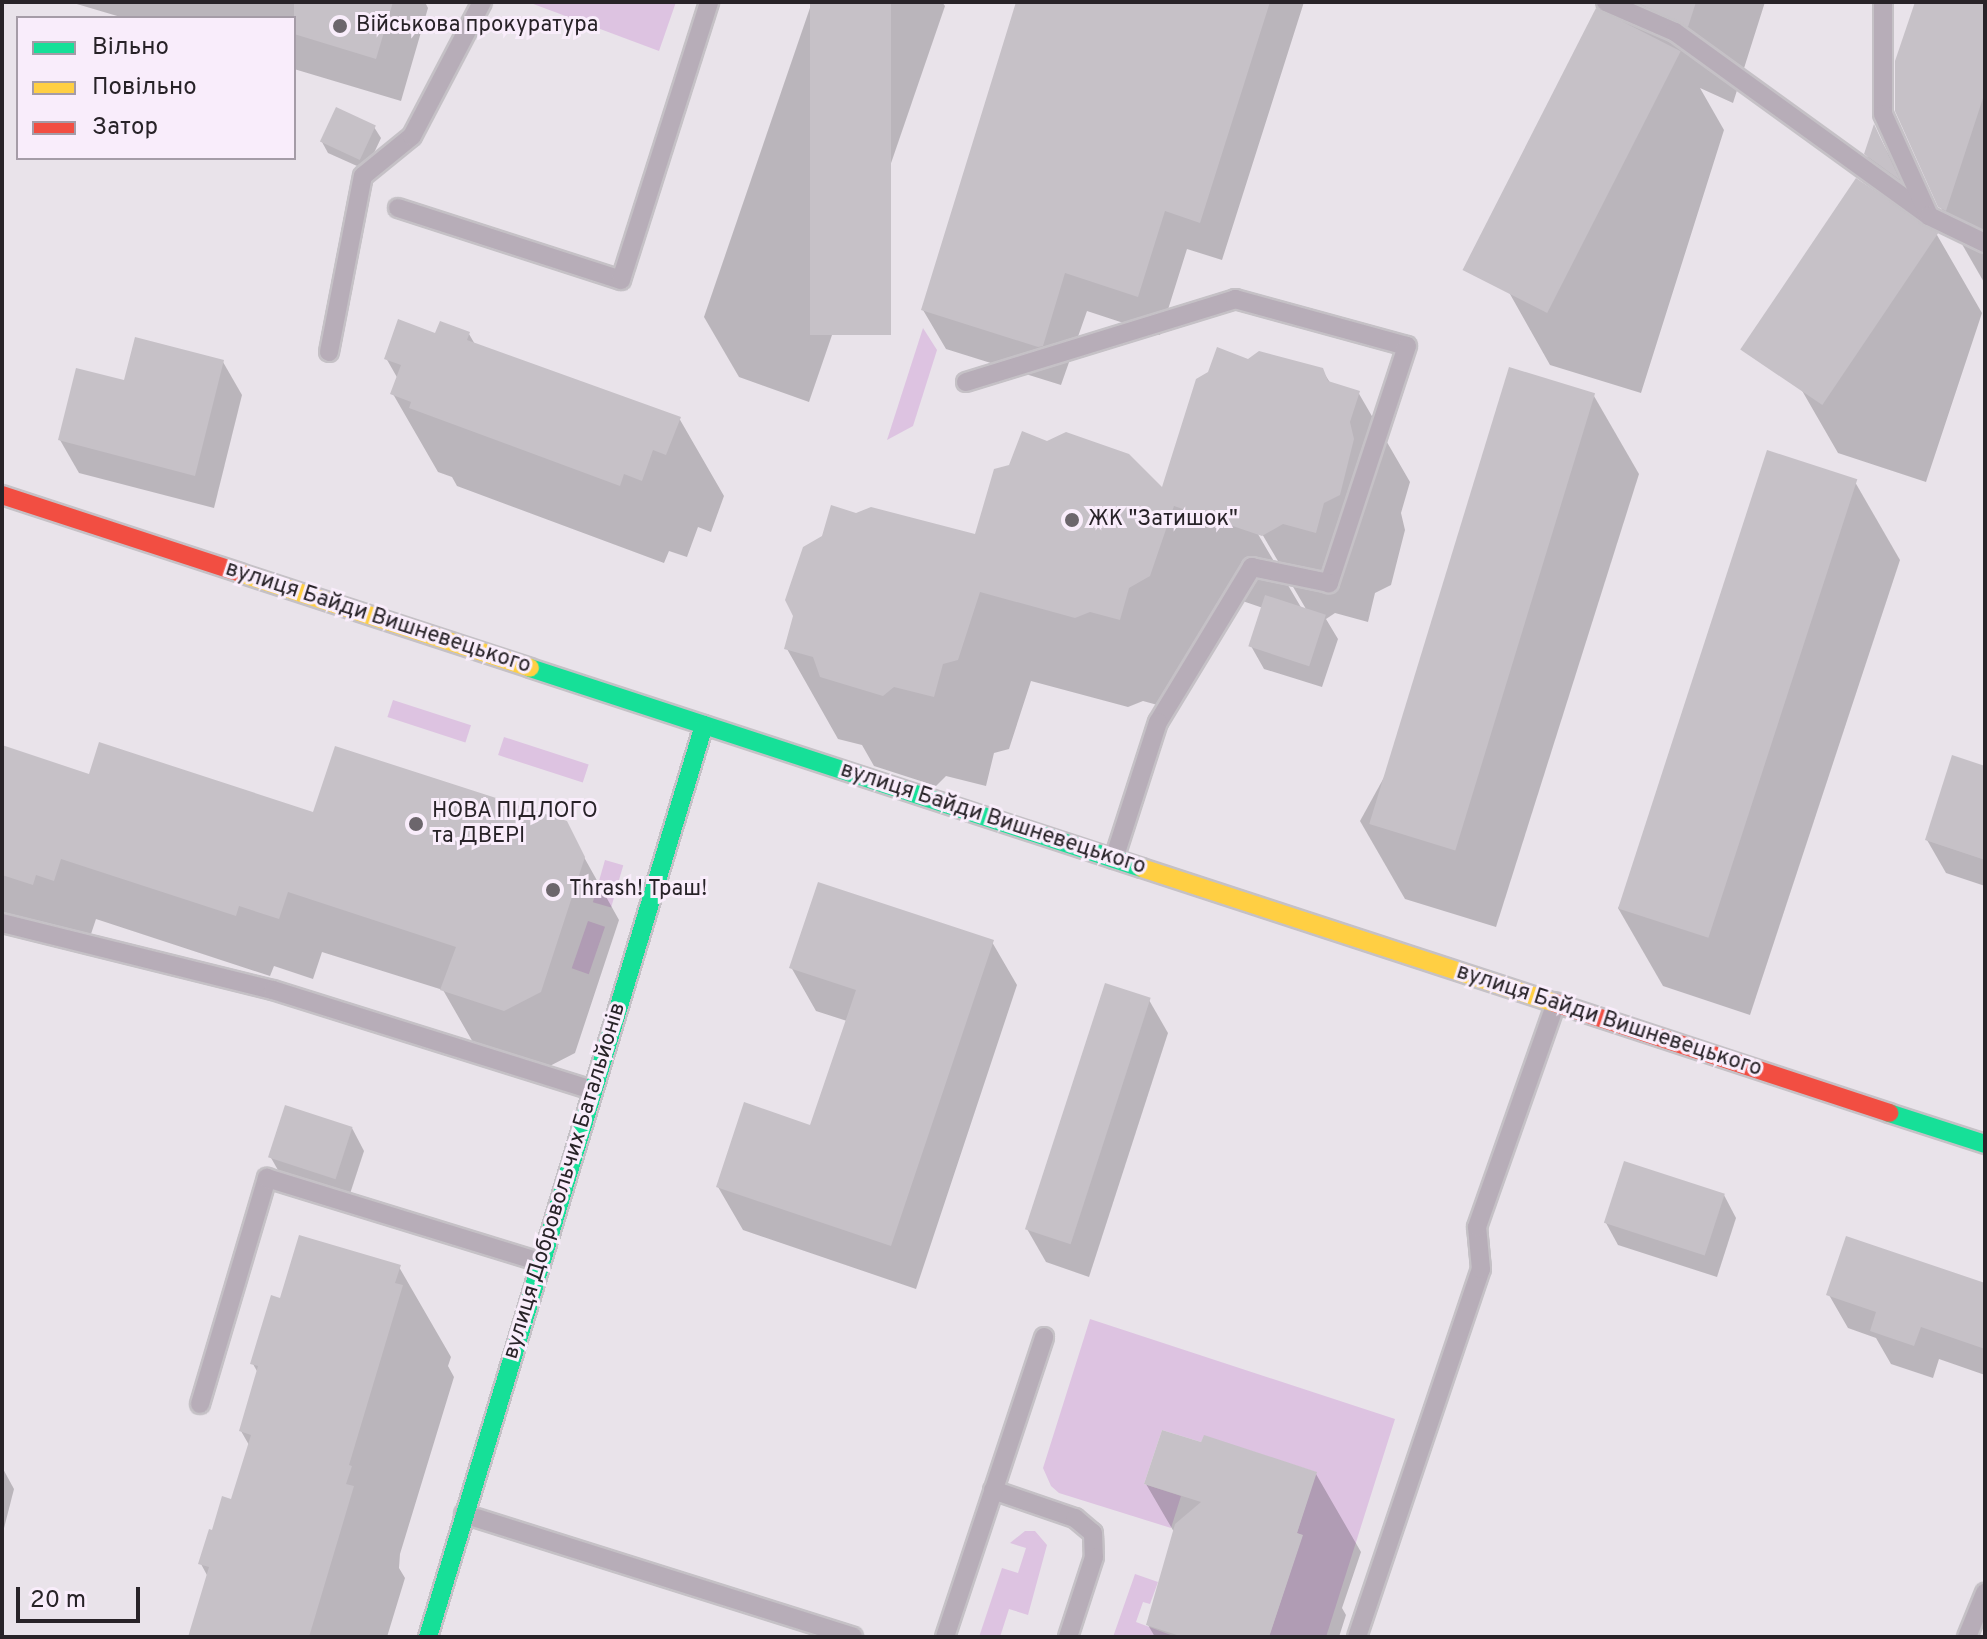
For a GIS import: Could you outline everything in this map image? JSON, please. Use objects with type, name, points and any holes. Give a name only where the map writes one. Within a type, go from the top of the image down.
[{"type":"street","name":"вулиця Байди Вишневецького","points":[[2,495],[1985,1144]]},
{"type":"street","name":"вулиця Добровольчих Батальйонів","points":[[428,1637],[704,725]]},
{"type":"lane","points":[[329,352],[363,176],[412,136],[482,2]]},
{"type":"lane","points":[[398,208],[621,280],[709,2]]},
{"type":"lane","points":[[1606,2],[1675,32],[1929,216],[1985,243]]},
{"type":"lane","points":[[1883,2],[1883,114],[1929,216]]},
{"type":"lane","points":[[966,382],[1235,299],[1407,346],[1329,583],[1252,567],[1158,722],[1114,859]]},
{"type":"lane","points":[[2,923],[273,990],[593,1090]]},
{"type":"lane","points":[[1357,1637],[1481,1269],[1477,1227],[1556,1003]]},
{"type":"lane","points":[[200,1404],[267,1178],[540,1262]]},
{"type":"lane","points":[[945,1637],[1044,1337]]},
{"type":"lane","points":[[993,1490],[1075,1518],[1093,1533],[1094,1557],[1068,1637]]},
{"type":"lane","points":[[464,1514],[853,1637]]},
{"type":"lane","points":[[1967,1637],[1985,1593]]},
{"type":"shaded area","points":[[528,2],[676,2],[659,51]]},
{"type":"shaded area","points":[[923,328],[937,350],[913,426],[887,440]]},
{"type":"shaded area","points":[[393,700],[471,725],[465,742],[387,717]]},
{"type":"shaded area","points":[[504,737],[589,765],[583,783],[498,755]]},
{"type":"shaded area","points":[[605,860],[623,865],[611,908],[593,902]]},
{"type":"shaded area","points":[[588,921],[605,927],[589,974],[572,968]]},
{"type":"shaded area","points":[[1090,1319],[1395,1419],[1326,1637],[1269,1637],[1302,1536],[1297,1533],[1316,1472],[1204,1436],[1201,1442],[1162,1430],[1144,1484],[1181,1496],[1171,1528],[1059,1493],[1051,1486],[1043,1468]]},
{"type":"shaded area","points":[[1025,1531],[1035,1531],[1047,1545],[1028,1615],[1009,1609],[1000,1637],[979,1637],[1002,1568],[1018,1573],[1026,1548],[1010,1543]]},
{"type":"shaded area","points":[[1135,1574],[1158,1582],[1150,1604],[1143,1602],[1136,1622],[1176,1637],[1113,1637]]},
{"type":"building","name":"Військова прокуратура","points":[[294,2],[393,2],[376,59],[296,35]]},
{"type":"building","points":[[810,2],[891,2],[891,335],[810,335]]},
{"type":"building","points":[[1016,2],[1270,2],[1200,223],[1165,211],[1138,297],[1065,273],[1043,346],[1038,347],[921,310]]},
{"type":"building","points":[[1636,2],[1696,2],[1688,27]]},
{"type":"building","points":[[1915,2],[1985,2],[1985,92],[1946,211],[1938,207],[1895,111],[1895,61]]},
{"type":"building","points":[[1596,8],[1681,51],[1547,313],[1463,270]]},
{"type":"building","points":[[336,107],[376,126],[360,160],[320,141]]},
{"type":"building","points":[[1874,124],[1900,180],[1864,154]]},
{"type":"building","points":[[1856,178],[1938,233],[1822,405],[1740,350]]},
{"type":"building","points":[[398,319],[435,333],[440,321],[470,332],[467,340],[681,417],[666,455],[653,450],[642,481],[624,474],[620,486],[409,408],[411,402],[390,394],[401,365],[384,359]]},
{"type":"building","points":[[135,337],[224,360],[195,476],[58,440],[76,368],[124,380]]},
{"type":"building","name":"ЖК \"Затишок\"","points":[[1217,347],[1248,359],[1259,351],[1323,368],[1328,381],[1360,391],[1350,422],[1354,439],[1340,495],[1324,503],[1316,533],[1283,524],[1262,536],[1174,506],[1150,576],[1129,588],[1120,620],[1090,612],[1075,618],[980,592],[958,660],[943,664],[934,697],[894,687],[883,696],[820,677],[813,657],[784,649],[793,616],[785,600],[803,547],[822,536],[831,505],[856,513],[871,507],[975,534],[994,469],[1009,465],[1022,431],[1047,441],[1066,432],[1129,454],[1162,487],[1196,379],[1208,372]]},
{"type":"building","points":[[1509,367],[1595,393],[1455,850],[1369,824]]},
{"type":"building","points":[[1767,450],[1857,479],[1708,938],[1618,908]]},
{"type":"building","points":[[1265,595],[1326,615],[1309,666],[1248,646]]},
{"type":"building","points":[[99,742],[313,812],[335,746],[567,821],[585,857],[541,992],[504,1011],[440,990],[456,947],[288,892],[279,919],[239,906],[236,916],[61,859],[54,881],[36,875],[33,885],[2,875],[2,745],[89,774]]},
{"type":"building","points":[[1952,755],[1985,766],[1985,860],[1925,840]]},
{"type":"building","points":[[818,882],[994,940],[891,1246],[716,1187],[744,1102],[810,1125],[856,990],[789,968]]},
{"type":"building","points":[[1105,983],[1151,998],[1071,1244],[1025,1229]]},
{"type":"building","points":[[285,1105],[353,1127],[336,1179],[268,1157]]},
{"type":"building","points":[[1624,1161],[1725,1194],[1705,1256],[1604,1223]]},
{"type":"building","points":[[299,1235],[401,1265],[395,1283],[403,1285],[349,1465],[352,1466],[346,1484],[354,1486],[309,1637],[188,1637],[209,1567],[198,1564],[222,1496],[231,1499],[251,1435],[239,1431],[258,1366],[250,1364],[271,1295],[280,1298]]},
{"type":"building","points":[[1846,1236],[1985,1283],[1985,1349],[1921,1327],[1914,1346],[1870,1331],[1876,1312],[1826,1295]]},
{"type":"building","points":[[1162,1430],[1201,1442],[1204,1435],[1317,1472],[1297,1533],[1303,1535],[1269,1637],[1183,1637],[1146,1625],[1175,1524],[1201,1502],[1144,1484]]},
{"type":"traffic: fast","points":[[530,668],[1142,868]]},
{"type":"traffic: fast","points":[[428,1637],[704,725]]},
{"type":"traffic: fast","points":[[1889,1113],[1985,1144]]},
{"type":"traffic: slow","points":[[240,573],[530,668]]},
{"type":"traffic: slow","points":[[1142,868],[1555,1003]]},
{"type":"traffic: jam","points":[[2,495],[240,573]]},
{"type":"traffic: jam","points":[[1555,1003],[1889,1113]]},
{"type":"place","name":"Військова прокуратура","points":[[340,26]]},
{"type":"place","name":"ЖК \"Затишок\"","points":[[1072,520]]},
{"type":"place","name":"НОВА ПІДЛОГО та ДВЕРІ","points":[[416,824]]},
{"type":"place","name":"Thrash! Траш!","points":[[553,890]]}]
